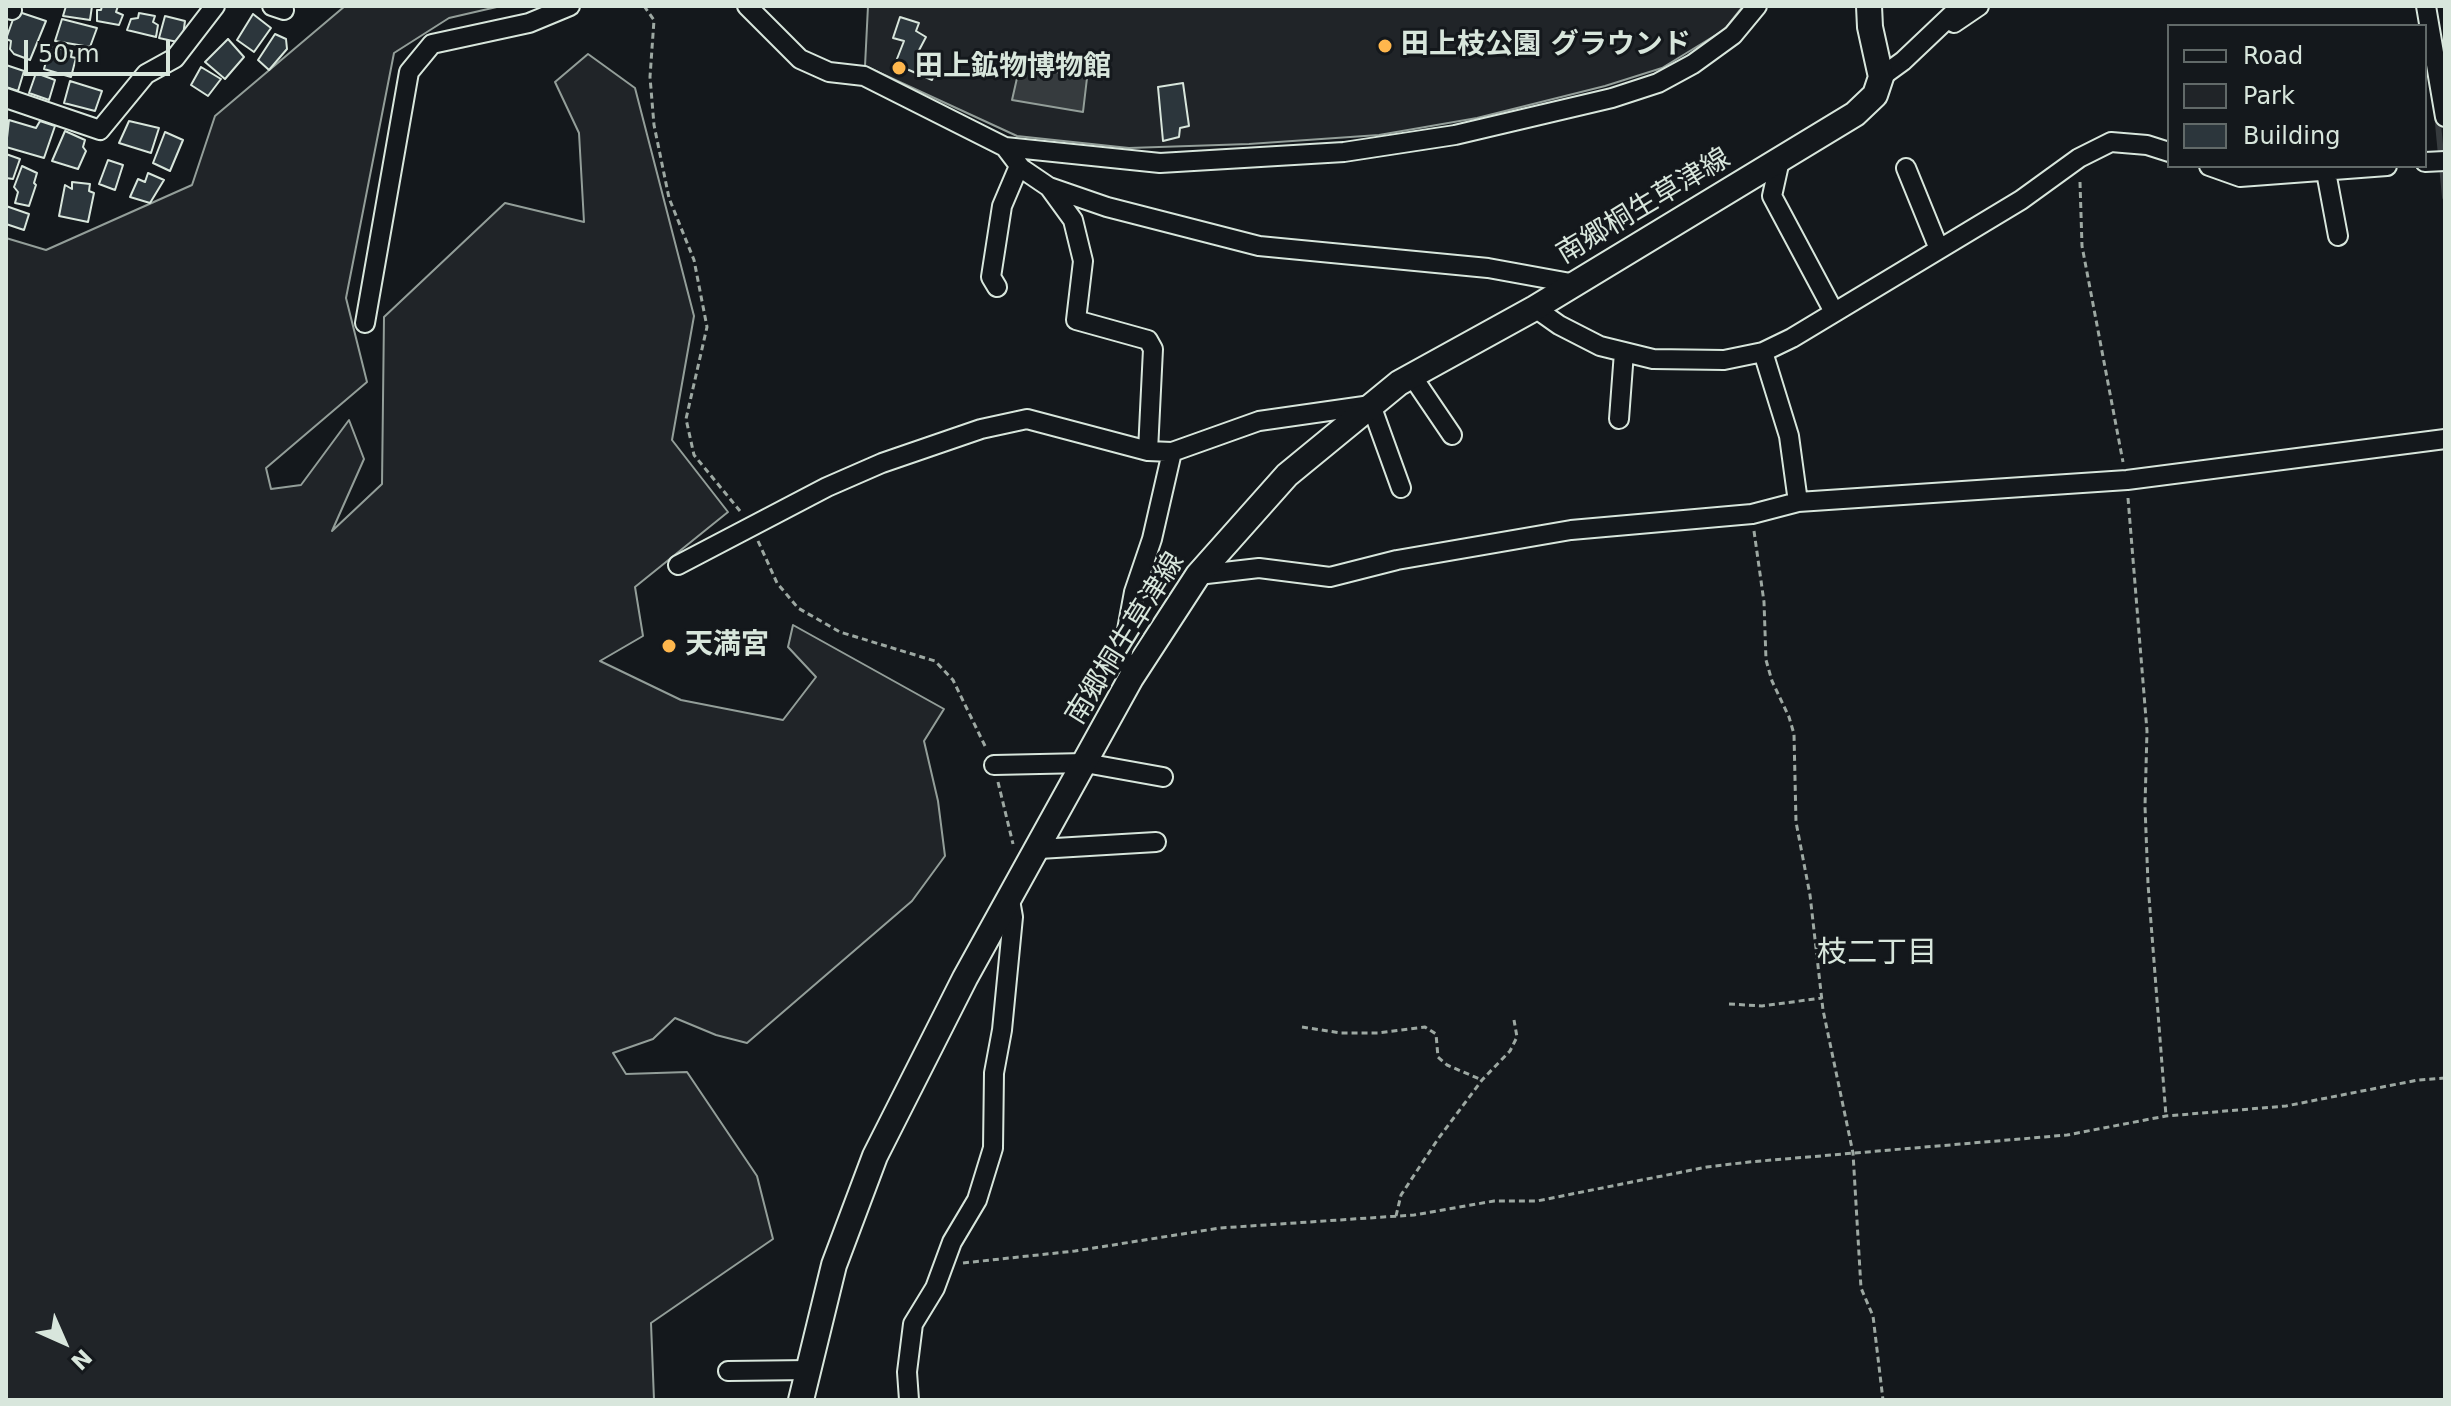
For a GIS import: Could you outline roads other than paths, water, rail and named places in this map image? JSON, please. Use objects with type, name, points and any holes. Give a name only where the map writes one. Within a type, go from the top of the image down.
[{"type":"main road","points":[[1869,6],[1870,27],[1881,77]]},
{"type":"main road","name":"南郷桐生草津線","points":[[801,1400],[834,1265],[875,1156],[965,978],[1134,673],[1198,575],[1287,475],[1371,405],[1412,376],[1576,284],[1855,114],[1875,95],[1881,77]]},
{"type":"street","points":[[6,98],[100,130],[146,74],[175,58],[213,9],[192,6]]},
{"type":"street","points":[[365,323],[409,72],[432,44],[529,23],[570,6]]},
{"type":"street","points":[[747,6],[800,59],[829,72],[864,76],[1005,147],[1160,163],[1344,152],[1455,135],[1612,98],[1658,83],[1693,64],[1733,35],[1757,6]]},
{"type":"street","points":[[1881,77],[1961,6]]},
{"type":"street","points":[[1915,49],[1979,6]]},
{"type":"street","points":[[2426,6],[2445,117]]},
{"type":"street","points":[[1535,308],[1586,339],[1653,359],[1724,360],[1763,352],[2021,200],[2079,158],[2111,142],[2147,145],[2167,151]]},
{"type":"street","points":[[1005,147],[1019,166],[1049,187],[1107,207],[1259,246],[1488,268],[1576,284]]},
{"type":"street","points":[[1780,160],[1772,196],[1834,312]]},
{"type":"street","points":[[997,287],[991,277],[1002,206],[1019,166]]},
{"type":"street","points":[[1906,168],[1939,249]]},
{"type":"street","points":[[2215,168],[2240,177],[2367,168]]},
{"type":"street","points":[[2326,172],[2338,236]]},
{"type":"street","points":[[1049,187],[1073,220],[1083,261],[1076,320],[1148,340],[1153,349],[1148,451]]},
{"type":"street","points":[[1619,419],[1624,352]]},
{"type":"street","points":[[1763,352],[1789,436],[1798,502]]},
{"type":"street","points":[[1412,376],[1452,435]]},
{"type":"street","points":[[678,565],[827,487],[882,463],[981,429],[1027,419],[1148,451],[1172,452],[1259,421],[1371,405],[1401,488]]},
{"type":"street","points":[[1198,575],[1259,568],[1330,577],[1397,560],[1571,530],[1752,514],[1798,502],[2127,480],[2445,439]]},
{"type":"street","points":[[1134,673],[1122,657],[1134,592],[1152,539],[1172,452]]},
{"type":"street","points":[[994,765],[1085,763],[1163,777]]},
{"type":"street","points":[[1039,849],[1156,842]]},
{"type":"street","points":[[909,1400],[907,1372],[913,1324],[935,1288],[952,1242],[977,1200],[993,1148],[994,1073],[1002,1030],[1016,890]]},
{"type":"street","points":[[728,1371],[809,1370]]},
{"type":"waterway","points":[[2437,113],[2445,197]]},
{"type":"place","name":"田上枝公園 グラウンド","points":[[1385,46]]},
{"type":"place","name":"田上鉱物博物館","points":[[899,68]]},
{"type":"place","name":"天満宮","points":[[669,646]]},
{"type":"district","name":"枝二丁目","points":[[1877,954]]}]
